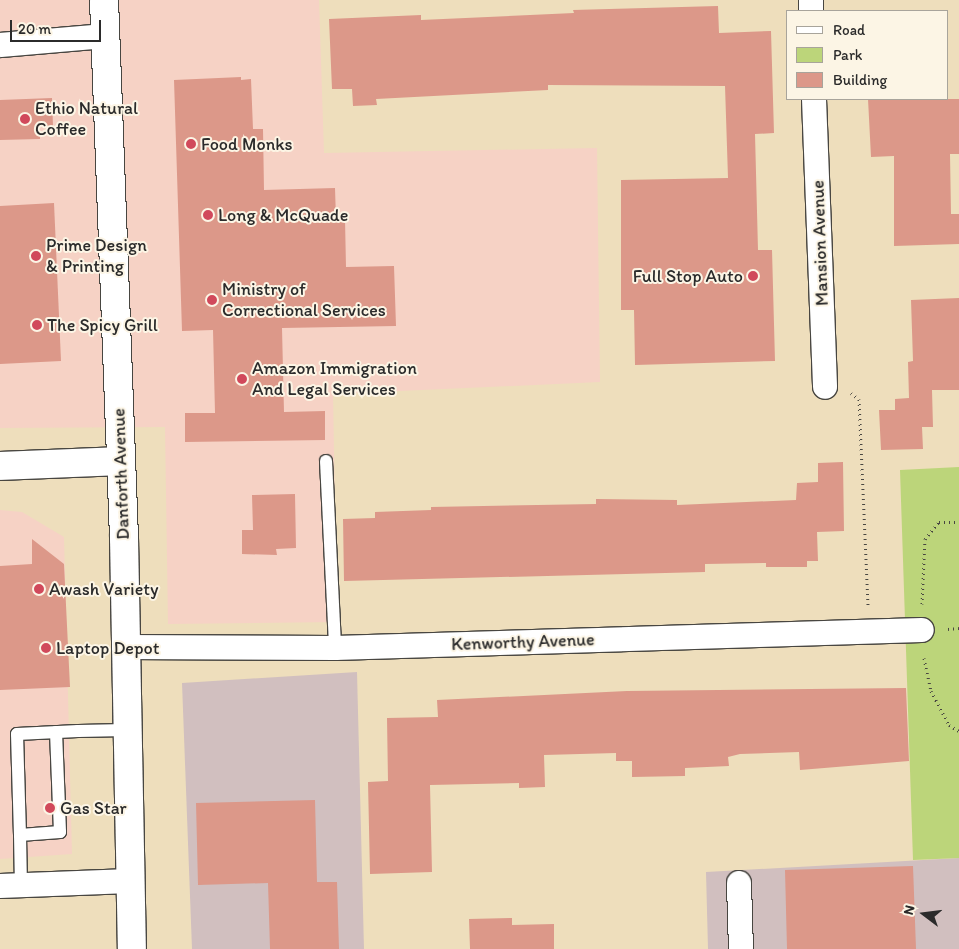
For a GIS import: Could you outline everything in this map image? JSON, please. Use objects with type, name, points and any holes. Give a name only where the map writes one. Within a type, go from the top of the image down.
[{"type":"main road","name":"Danforth Avenue","points":[[104,0],[120,461],[132,949]]},
{"type":"main road","points":[[0,466],[120,461]]},
{"type":"street","points":[[0,45],[105,36]]},
{"type":"street","name":"Mansion Avenue","points":[[814,100],[825,387]]},
{"type":"street","name":"Kenworthy Avenue","points":[[124,647],[335,648],[922,630]]},
{"type":"street","points":[[10,886],[130,881]]},
{"type":"street","points":[[739,882],[741,949]]},
{"type":"lane","points":[[326,462],[335,648]]},
{"type":"lane","points":[[10,886],[20,835],[17,734],[126,730]]},
{"type":"lane","points":[[20,835],[60,832],[56,732]]},
{"type":"path","points":[[850,392],[859,399],[869,631]]},
{"type":"path","points":[[959,522],[939,522],[925,539],[922,562],[922,630],[931,691],[950,725],[959,731]]},
{"type":"shaded area","points":[[0,0],[319,0],[324,153],[597,148],[600,382],[333,394],[337,622],[168,624],[165,427],[0,428]]},
{"type":"shaded area","points":[[0,510],[22,512],[64,537],[72,854],[0,859]]},
{"type":"shaded area","points":[[357,672],[364,949],[192,949],[182,683]]},
{"type":"shaded area","points":[[959,858],[959,949],[708,949],[706,872]]},
{"type":"green space","points":[[959,467],[959,858],[913,860],[900,470]]},
{"type":"building","points":[[718,6],[719,33],[771,31],[774,133],[755,134],[758,250],[772,250],[775,361],[635,365],[634,310],[621,310],[621,180],[728,178],[725,86],[548,85],[548,90],[376,99],[377,105],[353,106],[352,89],[332,89],[329,19],[421,15],[421,20],[574,13],[573,10]]},
{"type":"building","points":[[241,77],[241,80],[251,79],[253,129],[263,129],[264,190],[335,188],[336,219],[345,219],[346,267],[394,266],[396,326],[282,328],[284,412],[325,411],[325,440],[185,442],[185,413],[215,413],[213,330],[182,331],[174,80]]},
{"type":"building","points":[[52,98],[53,126],[40,126],[40,139],[0,140],[0,100]]},
{"type":"building","points":[[959,99],[959,154],[950,154],[951,214],[959,214],[959,244],[894,246],[894,156],[871,157],[868,100]]},
{"type":"building","points":[[54,203],[61,361],[0,364],[0,206]]},
{"type":"building","points":[[959,298],[959,390],[932,390],[933,427],[922,427],[923,449],[881,450],[879,410],[895,410],[895,399],[909,398],[908,362],[913,361],[911,300]]},
{"type":"building","points":[[843,462],[844,531],[817,532],[818,561],[807,561],[807,567],[766,567],[766,563],[705,564],[705,572],[344,581],[343,519],[375,518],[375,512],[431,510],[431,507],[596,504],[596,499],[677,500],[677,505],[796,500],[797,483],[818,482],[818,463]]},
{"type":"building","points":[[295,494],[296,548],[276,549],[277,555],[242,554],[242,530],[253,530],[252,495]]},
{"type":"building","points":[[32,539],[64,564],[70,687],[0,690],[0,566],[32,564]]},
{"type":"building","points":[[906,688],[909,761],[800,770],[799,752],[740,754],[728,757],[729,766],[685,768],[685,776],[632,777],[632,761],[616,761],[616,753],[544,755],[545,787],[519,788],[519,783],[430,785],[432,872],[370,874],[368,782],[388,781],[387,718],[438,717],[437,700],[627,691]]},
{"type":"building","points":[[315,800],[317,882],[337,882],[339,949],[270,949],[268,883],[198,885],[196,803]]},
{"type":"building","points":[[913,866],[916,949],[787,949],[785,870]]},
{"type":"building","points":[[512,918],[512,925],[554,924],[554,949],[470,949],[469,919]]},
{"type":"place","name":"Ethio Natural Coffee","points":[[25,119]]},
{"type":"place","name":"Food Monks","points":[[191,144]]},
{"type":"place","name":"Long & McQuade","points":[[208,215]]},
{"type":"place","name":"Prime Design & Printing","points":[[36,256]]},
{"type":"place","name":"Full Stop Auto","points":[[753,276]]},
{"type":"place","name":"Ministry of Correctional Services","points":[[212,300]]},
{"type":"place","name":"The Spicy Grill","points":[[37,325]]},
{"type":"place","name":"Amazon Immigration And Legal Services","points":[[242,379]]},
{"type":"place","name":"Awash Variety","points":[[39,589]]},
{"type":"place","name":"Laptop Depot","points":[[46,648]]},
{"type":"place","name":"Gas Star","points":[[50,808]]}]
